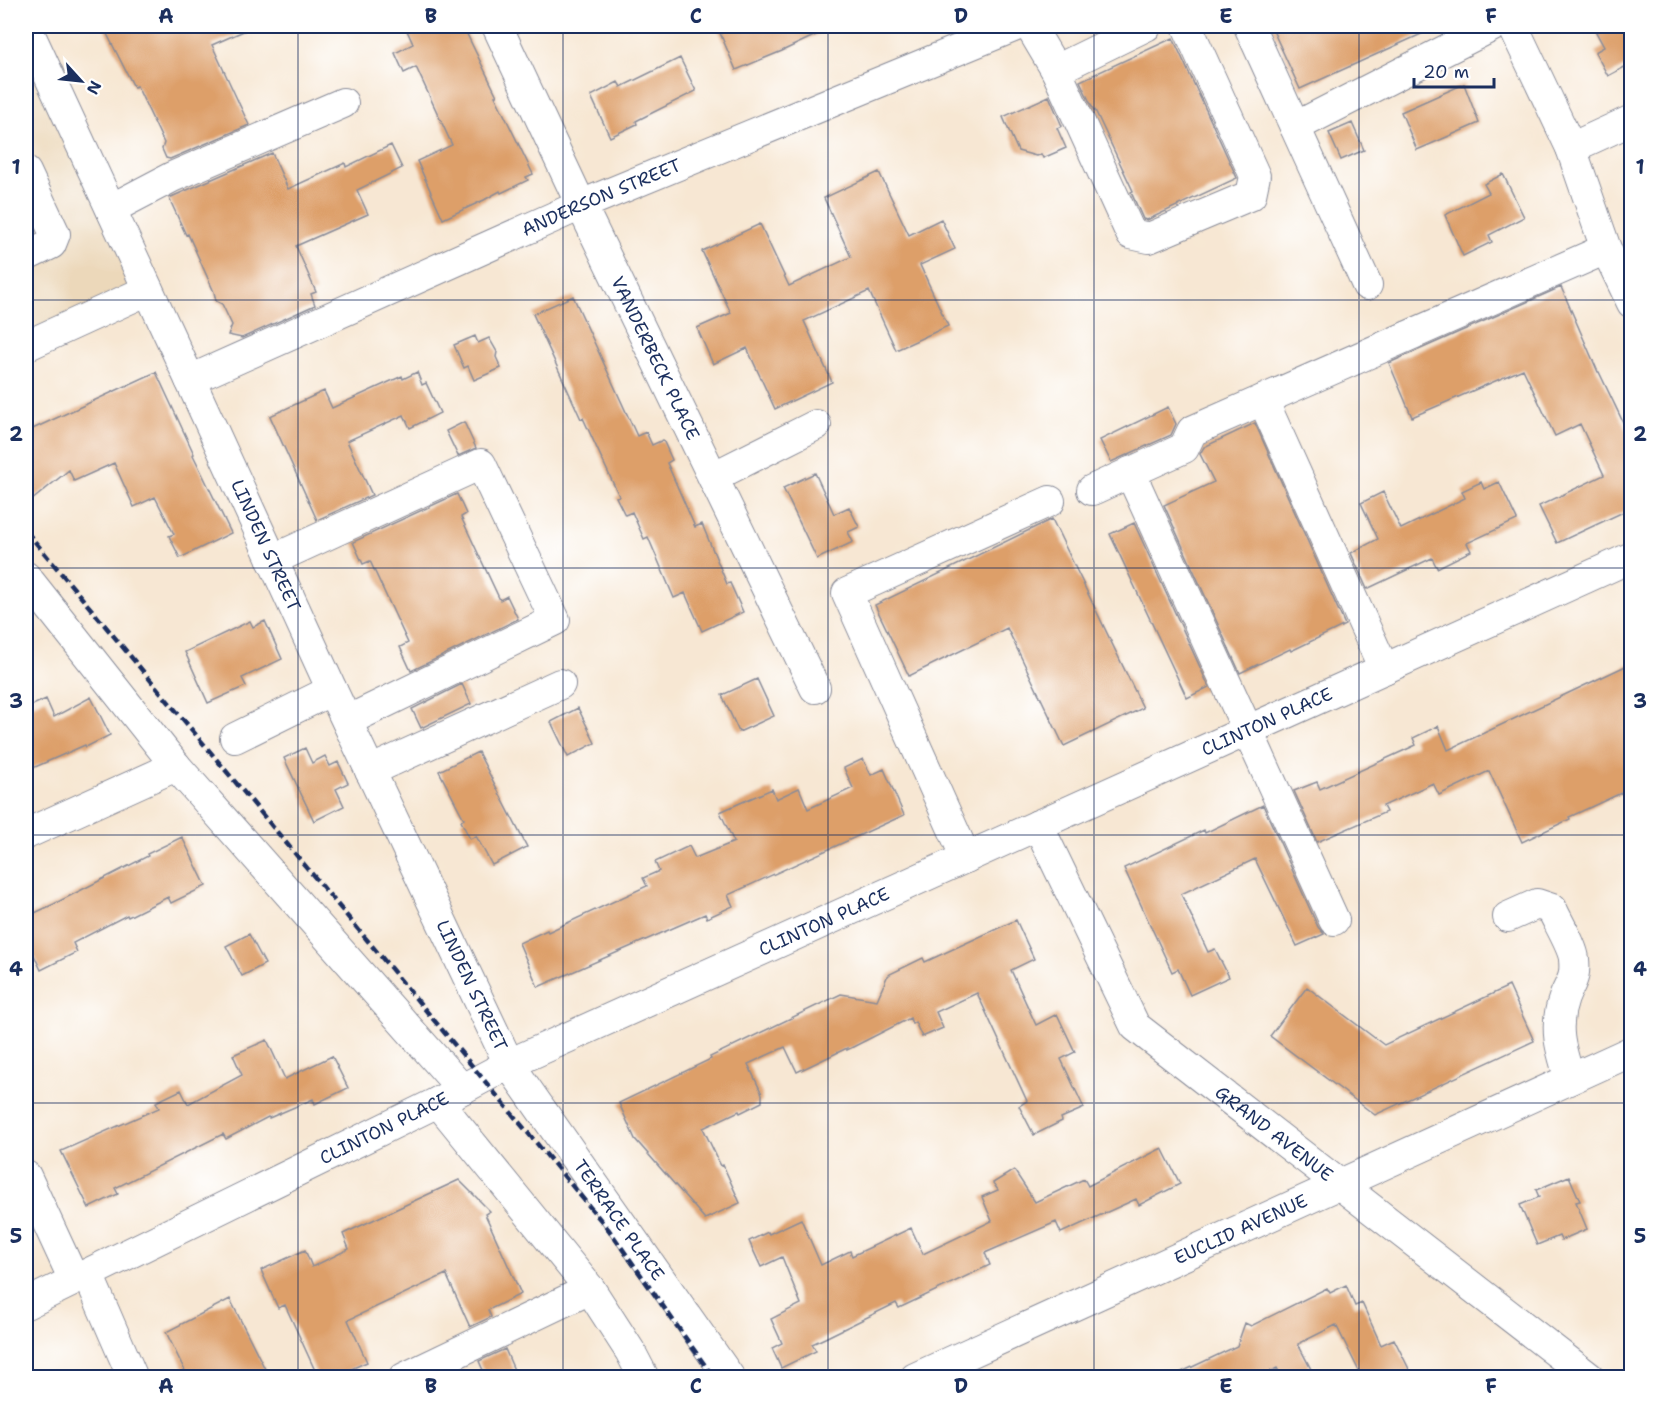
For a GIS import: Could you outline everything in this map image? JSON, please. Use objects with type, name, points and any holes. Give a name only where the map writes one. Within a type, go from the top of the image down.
[{"type":"street","name":"LINDEN STREET","points":[[26,26],[33,60],[111,209],[332,690],[509,1064]]},
{"type":"street","name":"VANDERBECK PLACE","points":[[497,26],[581,206],[815,688]]},
{"type":"street","name":"ANDERSON STREET","points":[[190,380],[581,206],[1016,26]]},
{"type":"street","points":[[1030,26],[1056,70],[1131,234],[1149,238],[1251,195],[1255,176],[1187,26]]},
{"type":"street","points":[[1056,70],[1146,26]]},
{"type":"street","points":[[1249,26],[1367,285]]},
{"type":"street","points":[[1295,127],[1493,26]]},
{"type":"street","points":[[1513,26],[1571,148],[1606,249],[1632,303]]},
{"type":"street","points":[[111,209],[172,177],[343,104]]},
{"type":"street","points":[[1571,148],[1632,120]]},
{"type":"street","points":[[26,172],[56,234],[51,244],[26,256]]},
{"type":"street","points":[[1092,490],[1184,448],[1192,431],[1606,249]]},
{"type":"street","points":[[26,346],[148,290]]},
{"type":"street","points":[[1263,400],[1384,669]]},
{"type":"street","points":[[713,477],[816,425]]},
{"type":"street","points":[[272,560],[481,464],[555,620],[347,721]]},
{"type":"street","points":[[1130,472],[1334,920]]},
{"type":"street","points":[[966,858],[847,593],[1050,501]]},
{"type":"street","name":"CLINTON PLACE","points":[[26,1305],[450,1096],[509,1064],[1632,557]]},
{"type":"street","points":[[26,577],[176,766],[450,1096],[590,1289],[644,1377]]},
{"type":"street","points":[[370,771],[560,684]]},
{"type":"street","points":[[235,738],[332,690]]},
{"type":"street","points":[[26,834],[176,766]]},
{"type":"street","name":"GRAND AVENUE","points":[[1038,825],[1135,1026],[1590,1377]]},
{"type":"street","points":[[1508,917],[1537,904],[1552,909],[1574,957],[1574,978],[1564,999],[1557,1024],[1560,1045],[1570,1079]]},
{"type":"street","name":"EUCLID AVENUE","points":[[915,1377],[1632,1051]]},
{"type":"street","name":"TERRACE PLACE","points":[[509,1064],[730,1377]]},
{"type":"street","points":[[26,1176],[133,1377]]},
{"type":"street","points":[[404,1377],[590,1289]]},
{"type":"shaded area","points":[[26,26],[148,290],[26,346]]},
{"type":"building","points":[[103,26],[255,26],[212,45],[249,125],[170,159],[166,158],[162,149],[164,143],[137,86],[134,87]]},
{"type":"building","points":[[405,26],[463,26],[533,174],[526,177],[528,180],[443,219],[417,161],[452,145],[416,67],[404,73],[395,53],[413,44]]},
{"type":"building","points":[[717,26],[835,26],[736,70]]},
{"type":"building","points":[[1271,26],[1439,26],[1300,89]]},
{"type":"building","points":[[1608,26],[1632,26],[1632,63],[1608,76],[1595,52],[1604,47],[1596,32]]},
{"type":"building","points":[[1173,38],[1237,178],[1147,220],[1143,219],[1131,192],[1133,191],[1080,81]]},
{"type":"building","points":[[680,58],[696,91],[636,121],[637,124],[610,137],[591,96],[618,82],[621,87]]},
{"type":"building","points":[[1464,84],[1479,123],[1417,150],[1401,112]]},
{"type":"building","points":[[1049,96],[1062,126],[1057,128],[1066,148],[1043,158],[1041,154],[1036,156],[1018,151],[1003,117]]},
{"type":"building","points":[[1352,123],[1364,150],[1341,160],[1329,133]]},
{"type":"building","points":[[391,145],[402,168],[357,190],[368,214],[296,246],[316,292],[311,294],[315,305],[242,338],[228,335],[232,325],[222,304],[216,301],[188,234],[186,235],[169,198],[272,153],[288,189],[345,163],[346,167]]},
{"type":"building","points":[[879,172],[909,235],[941,219],[955,249],[920,265],[948,326],[896,350],[869,291],[804,321],[832,382],[775,409],[747,348],[713,364],[697,328],[731,313],[702,251],[760,224],[789,286],[851,257],[824,198]]},
{"type":"building","points":[[1503,174],[1524,217],[1489,235],[1492,242],[1463,256],[1445,215],[1489,193],[1484,184]]},
{"type":"building","points":[[1561,287],[1598,372],[1632,441],[1632,508],[1557,543],[1539,506],[1604,475],[1580,424],[1555,436],[1523,369],[1412,417],[1389,363]]},
{"type":"building","points":[[573,296],[637,436],[646,432],[652,445],[663,440],[672,460],[667,463],[695,527],[702,524],[727,584],[730,583],[743,612],[702,631],[685,593],[674,598],[648,537],[644,539],[632,512],[625,515],[616,497],[619,496],[533,314]]},
{"type":"building","points":[[475,336],[478,343],[489,338],[497,352],[496,357],[501,368],[474,380],[468,366],[464,368],[454,345]]},
{"type":"building","points":[[156,372],[231,533],[180,558],[169,536],[174,534],[155,497],[134,507],[114,463],[74,481],[69,470],[26,505],[26,432]]},
{"type":"building","points":[[417,372],[422,385],[426,383],[440,413],[410,428],[404,415],[347,441],[372,495],[317,520],[270,416],[324,391],[332,408],[402,376],[403,379]]},
{"type":"building","points":[[1168,407],[1176,424],[1171,435],[1111,462],[1100,440]]},
{"type":"building","points":[[464,422],[476,448],[458,456],[446,431]]},
{"type":"building","points":[[1255,423],[1345,625],[1240,673],[1164,505],[1214,482],[1200,454],[1204,447]]},
{"type":"building","points":[[815,473],[834,514],[849,507],[859,527],[848,532],[853,542],[817,559],[783,488]]},
{"type":"building","points":[[1481,482],[1484,489],[1499,482],[1517,520],[1467,543],[1471,551],[1437,568],[1432,558],[1367,589],[1351,553],[1378,539],[1361,503],[1383,492],[1401,529],[1465,498],[1462,491]]},
{"type":"building","points":[[457,494],[466,514],[461,517],[500,600],[507,596],[518,619],[411,671],[400,647],[408,643],[370,561],[363,564],[353,542]]},
{"type":"building","points":[[1052,519],[1143,708],[1064,746],[1007,628],[909,676],[875,605]]},
{"type":"building","points":[[1134,523],[1209,687],[1187,698],[1110,534]]},
{"type":"building","points":[[250,621],[253,627],[265,621],[282,659],[242,678],[246,686],[208,703],[185,652]]},
{"type":"building","points":[[1632,663],[1632,788],[1522,842],[1489,771],[1439,795],[1433,783],[1383,806],[1386,812],[1317,842],[1294,791],[1317,782],[1320,789],[1416,745],[1413,738],[1438,726],[1448,750]]},
{"type":"building","points":[[757,679],[774,716],[739,732],[722,695]]},
{"type":"building","points":[[462,684],[471,704],[421,728],[412,709]]},
{"type":"building","points":[[91,697],[110,735],[26,771],[26,708],[46,699],[54,717]]},
{"type":"building","points":[[578,708],[595,743],[568,757],[551,722]]},
{"type":"building","points":[[305,748],[312,763],[325,756],[330,766],[338,762],[348,783],[336,789],[344,806],[314,821],[284,758]]},
{"type":"building","points":[[478,752],[527,847],[492,865],[476,836],[470,839],[461,821],[464,819],[439,771]]},
{"type":"building","points":[[863,759],[871,775],[884,769],[904,815],[728,895],[733,906],[707,918],[705,914],[538,987],[519,943],[647,886],[643,878],[659,871],[655,862],[689,846],[695,858],[734,842],[720,812],[772,789],[776,799],[799,788],[808,809],[853,788],[844,768]]},
{"type":"building","points":[[1263,805],[1318,927],[1324,934],[1297,946],[1255,859],[1181,894],[1208,952],[1215,949],[1229,977],[1190,995],[1178,969],[1172,972],[1124,868]]},
{"type":"building","points":[[182,837],[206,886],[171,903],[168,897],[128,917],[127,915],[73,943],[77,952],[41,970],[26,938],[26,917]]},
{"type":"building","points":[[1016,920],[1034,959],[1011,970],[1036,1025],[1057,1014],[1075,1052],[1061,1059],[1084,1108],[1061,1118],[1062,1121],[1034,1135],[1019,1106],[1027,1101],[977,993],[936,1012],[943,1028],[922,1037],[915,1022],[912,1024],[910,1018],[797,1072],[785,1047],[748,1064],[762,1094],[762,1102],[703,1128],[740,1203],[705,1219],[635,1139],[619,1103],[841,994],[877,1000],[890,974],[923,958],[925,962]]},
{"type":"building","points":[[249,934],[265,964],[242,976],[226,946]]},
{"type":"building","points":[[1509,986],[1534,1041],[1375,1115],[1270,1036],[1307,987],[1384,1045]]},
{"type":"building","points":[[267,1040],[285,1079],[332,1056],[348,1088],[315,1104],[313,1099],[268,1117],[226,1139],[223,1134],[115,1188],[118,1194],[89,1208],[61,1151],[159,1108],[156,1102],[181,1090],[188,1104],[242,1075],[233,1055]]},
{"type":"building","points":[[1162,1148],[1180,1184],[1139,1205],[1136,1199],[1061,1233],[1056,1222],[985,1253],[990,1265],[899,1308],[896,1303],[812,1344],[816,1351],[781,1368],[772,1348],[782,1343],[771,1319],[801,1304],[782,1257],[761,1267],[749,1241],[801,1219],[821,1265],[850,1251],[852,1256],[911,1228],[923,1254],[992,1221],[982,1197],[998,1190],[993,1183],[1014,1170],[1035,1202],[1084,1179],[1088,1186]]},
{"type":"building","points":[[1569,1176],[1580,1201],[1576,1202],[1587,1229],[1561,1240],[1559,1236],[1537,1245],[1520,1205],[1539,1197],[1536,1190]]},
{"type":"building","points":[[459,1180],[490,1211],[485,1214],[521,1294],[488,1310],[491,1317],[470,1327],[446,1274],[348,1320],[367,1362],[333,1377],[318,1377],[285,1305],[278,1308],[261,1270],[305,1250],[312,1267],[349,1249],[343,1234]]},
{"type":"building","points":[[1346,1285],[1355,1306],[1362,1303],[1381,1345],[1394,1339],[1413,1377],[1362,1377],[1336,1325],[1298,1344],[1315,1377],[1282,1377],[1277,1368],[1259,1377],[1171,1377],[1237,1346],[1245,1323],[1251,1326],[1327,1288],[1330,1293]]},
{"type":"building","points":[[230,1299],[269,1377],[188,1377],[166,1332]]},
{"type":"building","points":[[505,1349],[514,1370],[497,1377],[486,1377],[479,1361]]},
{"type":"railway","points":[[26,531],[609,1230],[714,1378]]}]
